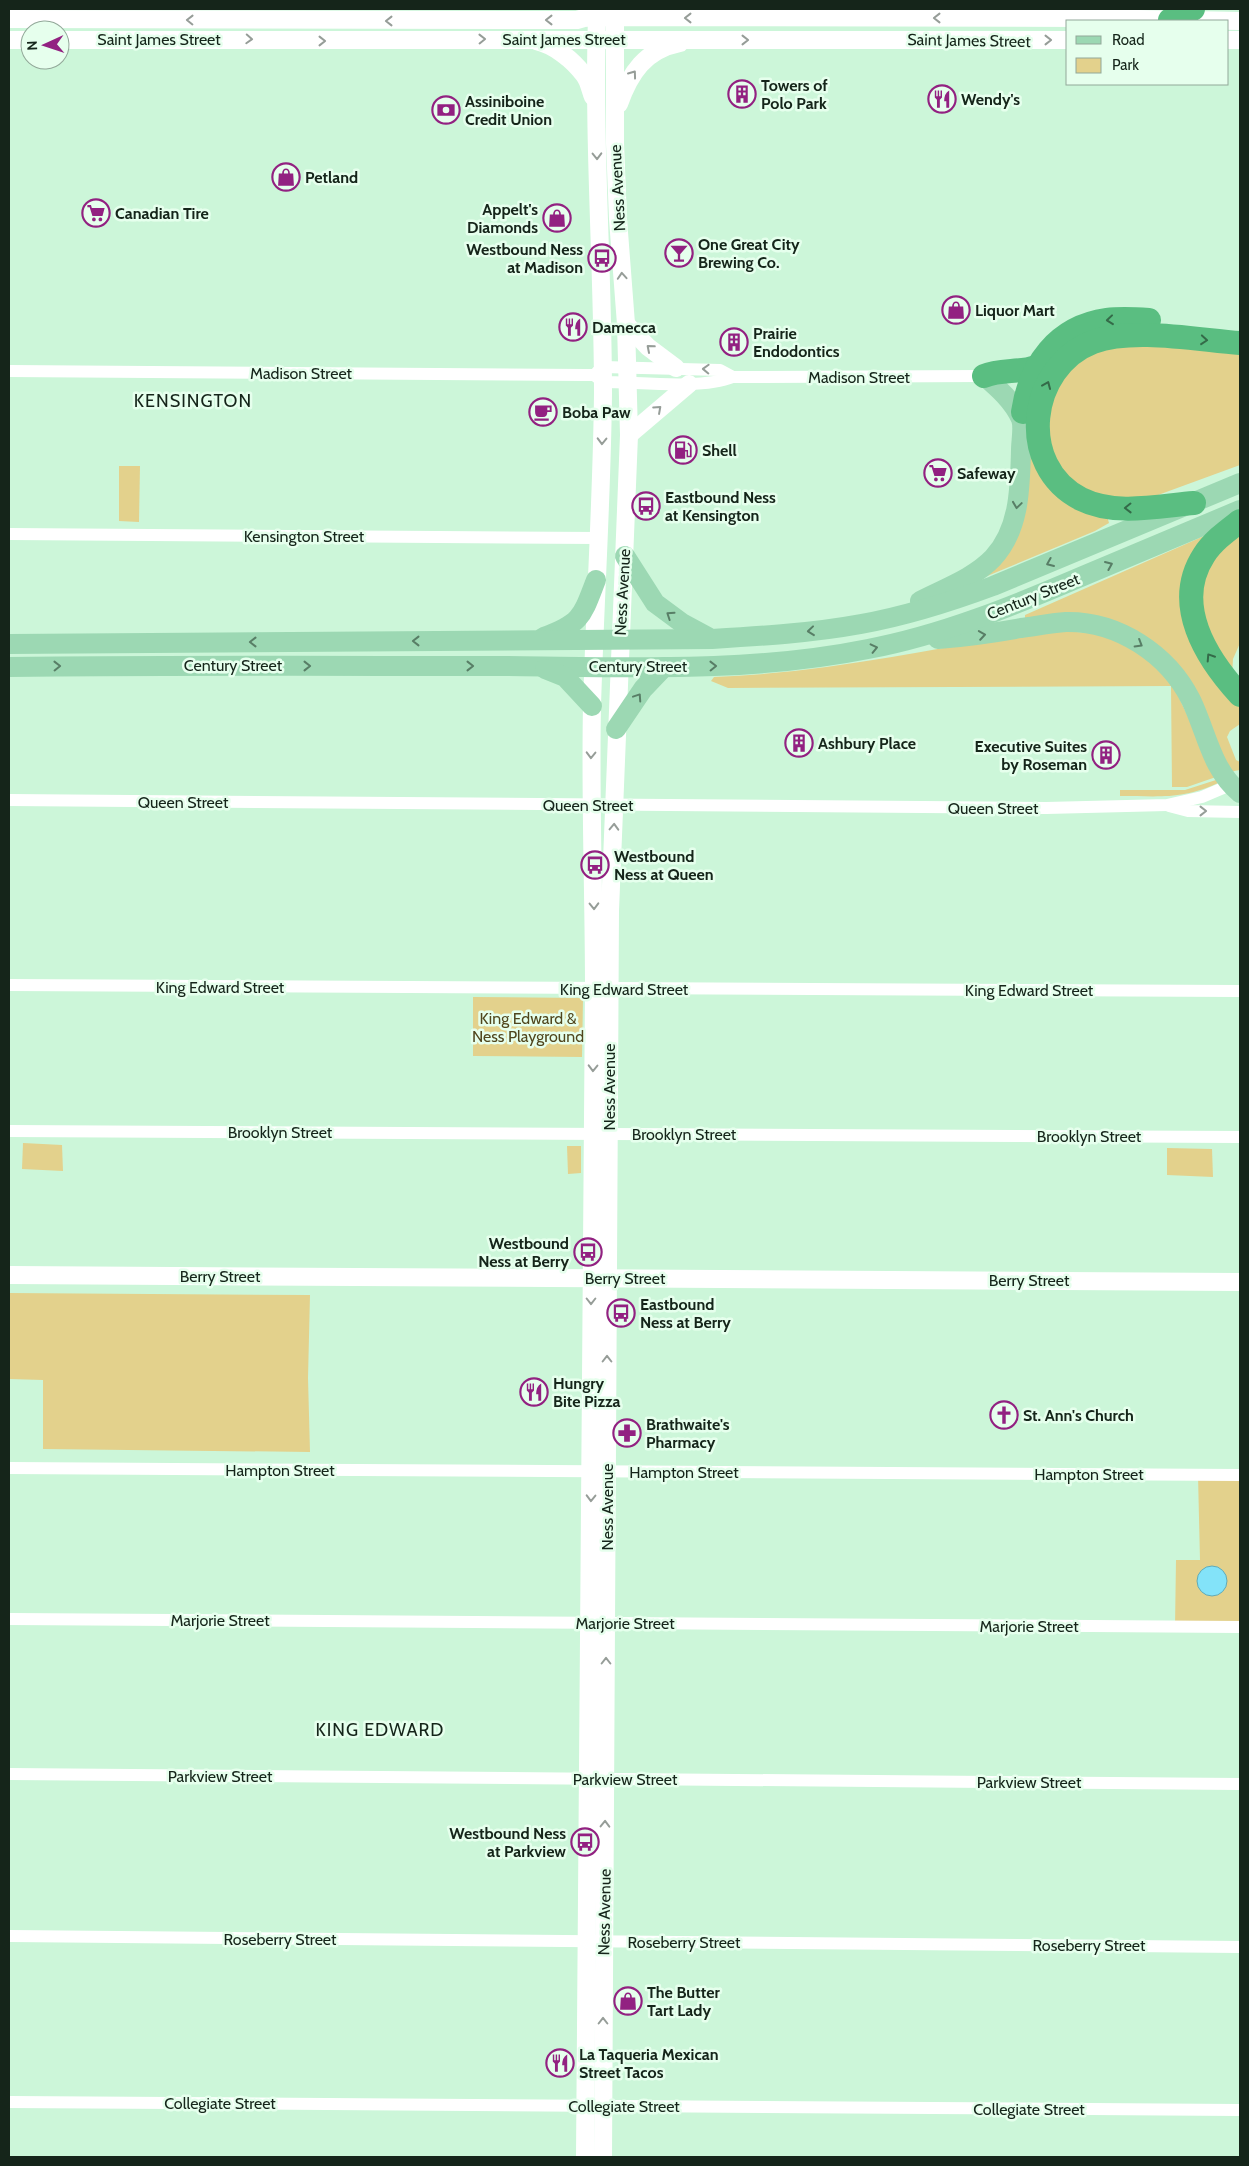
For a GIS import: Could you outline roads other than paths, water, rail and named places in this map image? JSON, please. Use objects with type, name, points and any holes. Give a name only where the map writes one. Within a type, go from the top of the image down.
[{"type":"highway","points":[[1170,20],[1193,9]]},
{"type":"highway","points":[[1022,421],[1027,390],[1036,367],[1056,343],[1085,326],[1104,320],[1126,319],[1240,327]]},
{"type":"highway","points":[[1194,503],[1114,508],[1092,504],[1073,494],[1051,471],[1041,450],[1038,424],[1041,399],[1050,376],[1065,359],[1082,347],[1106,338],[1130,334],[1240,343]]},
{"type":"highway","points":[[984,376],[993,372],[1013,372],[1036,367]]},
{"type":"highway","points":[[1240,521],[1204,555],[1193,581],[1192,595],[1194,624],[1206,652],[1240,695]]},
{"type":"main road","name":"Saint James Street","points":[[9,19],[577,20],[584,18],[615,18],[1170,20]]},
{"type":"main road","name":"Ness Avenue","points":[[597,18],[596,107],[600,375],[599,538],[593,667],[591,804],[594,885],[602,989]]},
{"type":"main road","name":"Ness Avenue","points":[[585,2157],[594,2106],[602,989],[614,805],[629,434],[626,324],[618,219],[614,119],[615,18]]},
{"type":"main road","name":"Saint James Street","points":[[70,40],[236,39],[287,41],[524,38],[596,40],[1066,40]]},
{"type":"main road","points":[[524,38],[549,44],[575,65],[586,76],[596,107]]},
{"type":"main road","points":[[614,119],[627,82],[640,64],[669,46],[697,40]]},
{"type":"main road","points":[[626,324],[648,346],[676,368]]},
{"type":"main road","points":[[890,618],[976,571],[990,560],[1002,546],[1012,526],[1017,505],[1022,421],[1008,399],[984,376]]},
{"type":"main road","points":[[629,434],[688,384]]},
{"type":"main road","name":"Century Street","points":[[9,644],[712,639],[772,636],[820,630],[890,618],[958,599],[1240,483]]},
{"type":"main road","name":"Century Street","points":[[9,667],[148,665],[664,667],[754,665],[808,660],[899,642],[981,617],[1038,596],[1240,510]]},
{"type":"main road","points":[[625,556],[655,603],[682,623],[712,639]]},
{"type":"main road","points":[[534,641],[567,628],[581,616],[596,580]]},
{"type":"main road","points":[[899,642],[967,637],[1066,622],[1087,623],[1118,632],[1146,648],[1175,674],[1192,701],[1215,761],[1237,786]]},
{"type":"main road","points":[[541,667],[565,677],[592,706]]},
{"type":"main road","points":[[616,729],[643,689],[664,667]]},
{"type":"main road","name":"Berry Street","points":[[9,1275],[1240,1282]]},
{"type":"main road","name":"Ness Avenue","points":[[594,2106],[603,2157]]},
{"type":"street","name":"Madison Street","points":[[9,371],[628,375],[676,368],[720,370],[734,377]]},
{"type":"street","name":"Madison Street","points":[[628,375],[688,384],[721,382],[734,377],[984,376]]},
{"type":"street","name":"Kensington Street","points":[[9,534],[599,538]]},
{"type":"street","name":"Queen Street","points":[[9,800],[1046,808],[1167,805],[1237,786]]},
{"type":"street","name":"Queen Street","points":[[1167,805],[1188,811],[1240,812]]},
{"type":"street","name":"King Edward Street","points":[[9,986],[1240,991]]},
{"type":"street","name":"Brooklyn Street","points":[[9,1131],[1240,1137]]},
{"type":"street","name":"Hampton Street","points":[[9,1468],[1240,1475]]},
{"type":"street","name":"Marjorie Street","points":[[9,1619],[1240,1627]]},
{"type":"street","name":"Parkview Street","points":[[9,1774],[1240,1784]]},
{"type":"street","name":"Roseberry Street","points":[[9,1936],[1240,1947]]},
{"type":"street","name":"Collegiate Street","points":[[9,2102],[1240,2110]]},
{"type":"water","points":[[1212,1566],[1223,1570],[1227,1581],[1223,1592],[1212,1596],[1201,1592],[1197,1581],[1201,1570]]},
{"type":"place","name":"Towers of Polo Park","points":[[742,94]]},
{"type":"place","name":"Wendy's","points":[[942,99]]},
{"type":"place","name":"Assiniboine Credit Union","points":[[446,110]]},
{"type":"place","name":"Petland","points":[[286,177]]},
{"type":"place","name":"Canadian Tire","points":[[96,213]]},
{"type":"place","name":"Appelt's Diamonds","points":[[557,218]]},
{"type":"place","name":"One Great City Brewing Co.","points":[[679,253]]},
{"type":"place","name":"Westbound Ness at Madison","points":[[602,258]]},
{"type":"place","name":"Liquor Mart","points":[[956,310]]},
{"type":"place","name":"Damecca","points":[[573,327]]},
{"type":"place","name":"Prairie Endodontics","points":[[734,342]]},
{"type":"place","name":"Boba Paw","points":[[543,412]]},
{"type":"place","name":"Shell","points":[[683,450]]},
{"type":"place","name":"Safeway","points":[[938,473]]},
{"type":"place","name":"Eastbound Ness at Kensington","points":[[646,506]]},
{"type":"place","name":"Ashbury Place","points":[[799,743]]},
{"type":"place","name":"Executive Suites by Roseman","points":[[1106,755]]},
{"type":"place","name":"Westbound Ness at Queen","points":[[595,865]]},
{"type":"place","name":"Westbound Ness at Berry","points":[[588,1252]]},
{"type":"place","name":"Eastbound Ness at Berry","points":[[621,1313]]},
{"type":"place","name":"Hungry Bite Pizza","points":[[534,1392]]},
{"type":"place","name":"St. Ann's Church","points":[[1004,1415]]},
{"type":"place","name":"Brathwaite's Pharmacy","points":[[627,1433]]},
{"type":"place","name":"Westbound Ness at Parkview","points":[[585,1842]]},
{"type":"place","name":"The Butter Tart Lady","points":[[628,2001]]},
{"type":"place","name":"La Taqueria Mexican Street Tacos","points":[[560,2063]]},
{"type":"district","name":"KENSINGTON","points":[[193,401]]},
{"type":"district","name":"KING EDWARD","points":[[380,1730]]},
{"type":"park label","name":"King Edward & Ness Playground","points":[[528,1027]]}]
